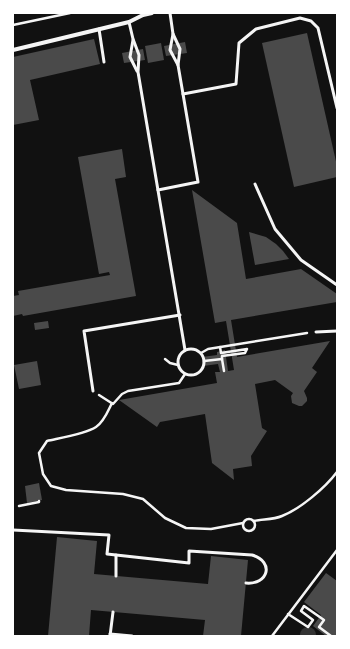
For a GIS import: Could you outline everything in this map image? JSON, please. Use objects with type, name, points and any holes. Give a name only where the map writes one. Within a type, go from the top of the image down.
[{"type":"street","points":[[13,50],[129,22],[141,14],[152,13]]},
{"type":"lane","points":[[158,190],[198,182],[178,65],[180,49],[173,34],[170,13]]},
{"type":"lane","points":[[183,94],[236,84],[239,43],[256,29],[300,18],[312,21],[318,28],[337,108]]},
{"type":"lane","points":[[129,22],[139,55],[138,72],[185,350]]},
{"type":"lane","points":[[99,29],[104,62]]},
{"type":"lane","points":[[173,34],[170,50],[178,65]]},
{"type":"lane","points":[[133,39],[130,57],[138,72]]},
{"type":"lane","points":[[255,184],[275,229],[301,260],[337,285]]},
{"type":"lane","points":[[93,390],[84,331],[180,315]]},
{"type":"lane","points":[[316,332],[337,331]]},
{"type":"lane","points":[[194,349],[201,353],[204,365],[199,373],[191,376],[185,374],[180,369],[178,365],[179,356],[185,350],[194,349]]},
{"type":"lane","points":[[13,530],[109,535],[108,554],[116,555],[189,563],[189,552],[252,555],[258,557],[263,560],[266,566],[264,578],[253,584],[246,583]]},
{"type":"lane","points":[[116,555],[116,576]]},
{"type":"lane","points":[[113,612],[110,635],[132,636]]},
{"type":"path","points":[[13,25],[70,13]]},
{"type":"path","points":[[201,353],[208,349],[316,332]]},
{"type":"path","points":[[204,361],[222,359],[222,356],[245,353],[247,349],[221,353],[220,347]]},
{"type":"path","points":[[165,358],[178,365]]},
{"type":"path","points":[[222,359],[224,371]]},
{"type":"path","points":[[185,374],[179,383],[128,391],[112,403],[97,427],[47,441],[39,453],[43,474],[51,486],[66,490],[123,494],[143,499],[165,518],[186,528],[211,529],[243,523],[249,518],[254,521],[281,516],[306,501],[337,472]]},
{"type":"path","points":[[93,390],[112,403]]},
{"type":"path","points":[[19,506],[31,502],[39,502],[39,500]]},
{"type":"path","points":[[243,523],[244,529],[250,531],[254,528],[254,521]]},
{"type":"path","points":[[272,636],[337,550]]},
{"type":"path","points":[[288,614],[308,627],[313,620],[301,611],[304,606],[324,620],[319,627],[331,636]]},
{"type":"building","points":[[307,33],[337,166],[337,177],[294,187],[262,43]]},
{"type":"building","points":[[94,39],[100,64],[30,80],[39,120],[13,125],[13,57]]},
{"type":"building","points":[[185,42],[187,53],[166,56],[164,46]]},
{"type":"building","points":[[161,43],[164,60],[148,63],[145,46]]},
{"type":"building","points":[[143,49],[145,60],[124,63],[122,53]]},
{"type":"building","points":[[122,149],[126,177],[115,179],[136,296],[23,316],[22,314],[13,316],[13,296],[19,295],[18,291],[110,275],[109,272],[99,274],[78,157]]},
{"type":"building","points":[[192,190],[237,223],[246,279],[301,269],[337,294],[337,302],[231,320],[237,357],[330,341],[312,368],[317,372],[304,391],[307,401],[302,406],[292,403],[291,396],[293,393],[275,380],[255,384],[262,428],[267,431],[251,456],[252,466],[233,469],[234,480],[212,463],[205,414],[160,422],[157,427],[119,400],[217,383],[215,372],[220,372],[218,364],[203,366],[202,357],[217,355],[217,352],[225,350],[228,371],[234,370],[226,321],[215,323]]},
{"type":"building","points":[[249,232],[266,237],[276,244],[289,259],[255,265]]},
{"type":"building","points":[[48,321],[49,328],[35,330],[34,323]]},
{"type":"building","points":[[37,361],[41,385],[19,389],[14,365]]},
{"type":"building","points":[[39,483],[42,500],[27,503],[25,486]]},
{"type":"building","points":[[57,537],[97,541],[94,574],[208,584],[211,556],[248,560],[241,636],[203,636],[205,620],[91,610],[89,636],[48,636]]},
{"type":"building","points":[[326,573],[337,581],[337,636],[326,636],[313,626],[321,615],[304,602]]}]
